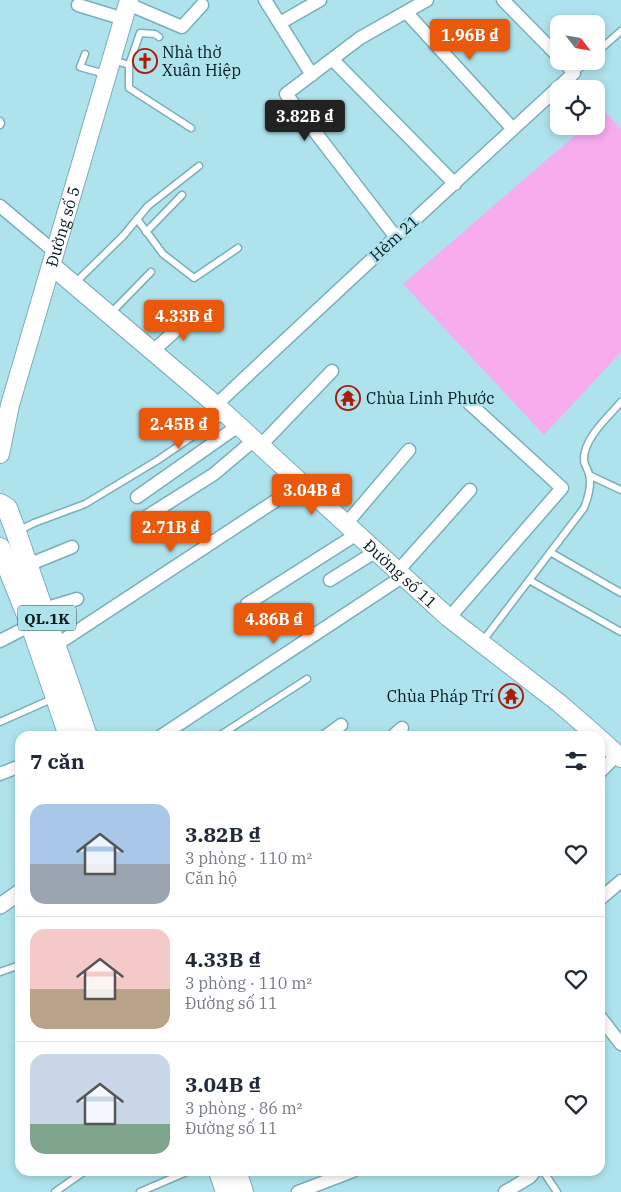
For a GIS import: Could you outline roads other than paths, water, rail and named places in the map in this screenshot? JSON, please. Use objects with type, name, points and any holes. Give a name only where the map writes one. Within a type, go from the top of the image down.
[{"type":"main road","name":"Đường số 5","points":[[0,454],[5,408],[117,67],[127,8]]},
{"type":"main road","name":"Đường số 11","points":[[54,259],[74,284],[226,415],[449,618],[559,703],[591,731]]},
{"type":"main road","name":"QL.1K","points":[[0,504],[8,508],[85,731]]},
{"type":"main road","name":"QL.1K","points":[[0,548],[31,625],[67,731]]},
{"type":"main road","points":[[605,743],[619,756]]},
{"type":"main road","points":[[221,1176],[226,1192]]},
{"type":"main road","points":[[238,1176],[243,1192]]},
{"type":"street","points":[[266,0],[312,75]]},
{"type":"street","points":[[280,22],[320,0]]},
{"type":"street","points":[[395,236],[286,94],[360,38],[427,0]]},
{"type":"street","points":[[503,0],[550,48]]},
{"type":"street","points":[[78,5],[127,8],[182,27],[202,5]]},
{"type":"street","points":[[406,12],[514,129]]},
{"type":"street","points":[[333,60],[454,184]]},
{"type":"street","points":[[571,70],[574,73]]},
{"type":"street","name":"Hẻm 21","points":[[137,497],[226,415],[395,236],[574,73]]},
{"type":"street","points":[[0,206],[54,259]]},
{"type":"street","points":[[153,351],[196,312]]},
{"type":"street","points":[[146,518],[214,474],[257,443],[332,371]]},
{"type":"street","points":[[449,618],[562,488],[470,404]]},
{"type":"street","points":[[246,604],[352,529],[409,450]]},
{"type":"street","points":[[56,645],[301,484]]},
{"type":"street","points":[[168,731],[400,574],[470,490]]},
{"type":"street","points":[[28,565],[72,546]]},
{"type":"street","points":[[330,580],[375,552]]},
{"type":"street","points":[[44,609],[77,599]]},
{"type":"street","points":[[0,641],[31,625]]},
{"type":"street","points":[[333,731],[341,725]]},
{"type":"street","points":[[605,768],[619,756]]},
{"type":"street","points":[[0,774],[15,768]]},
{"type":"street","points":[[605,895],[621,881]]},
{"type":"street","points":[[0,906],[15,896]]},
{"type":"street","points":[[605,1023],[621,1044]]},
{"type":"street","points":[[298,1192],[340,1176]]},
{"type":"street","points":[[505,1192],[531,1176]]},
{"type":"lane","points":[[605,46],[621,31]]},
{"type":"lane","points":[[117,67],[140,33],[155,34],[159,37]]},
{"type":"lane","points":[[84,54],[80,67],[117,67]]},
{"type":"lane","points":[[117,67],[129,88],[190,128]]},
{"type":"lane","points":[[574,73],[578,70]]},
{"type":"lane","points":[[74,284],[123,236],[148,206],[199,166]]},
{"type":"lane","points":[[146,232],[182,195]]},
{"type":"lane","points":[[137,219],[163,254],[194,278],[238,248]]},
{"type":"lane","points":[[110,314],[151,272]]},
{"type":"lane","points":[[481,643],[584,508],[588,498],[589,475],[583,462],[584,451],[589,439],[621,402]]},
{"type":"lane","points":[[16,532],[34,523],[85,504],[158,460],[226,415]]},
{"type":"lane","points":[[589,475],[621,490]]},
{"type":"lane","points":[[550,552],[621,593]]},
{"type":"lane","points":[[529,580],[621,632]]},
{"type":"lane","points":[[226,731],[308,680]]},
{"type":"lane","points":[[0,722],[55,698]]},
{"type":"lane","points":[[0,972],[15,967]]},
{"type":"lane","points":[[55,1192],[79,1176]]},
{"type":"lane","points":[[140,1192],[177,1176]]},
{"type":"lane","points":[[546,1176],[557,1192]]},
{"type":"place","name":"Nhà thờ Xuân Hiệp","points":[[145,61]]},
{"type":"place","name":"Chùa Linh Phước","points":[[348,398]]},
{"type":"place","name":"Chùa Pháp Trí","points":[[511,696]]}]
